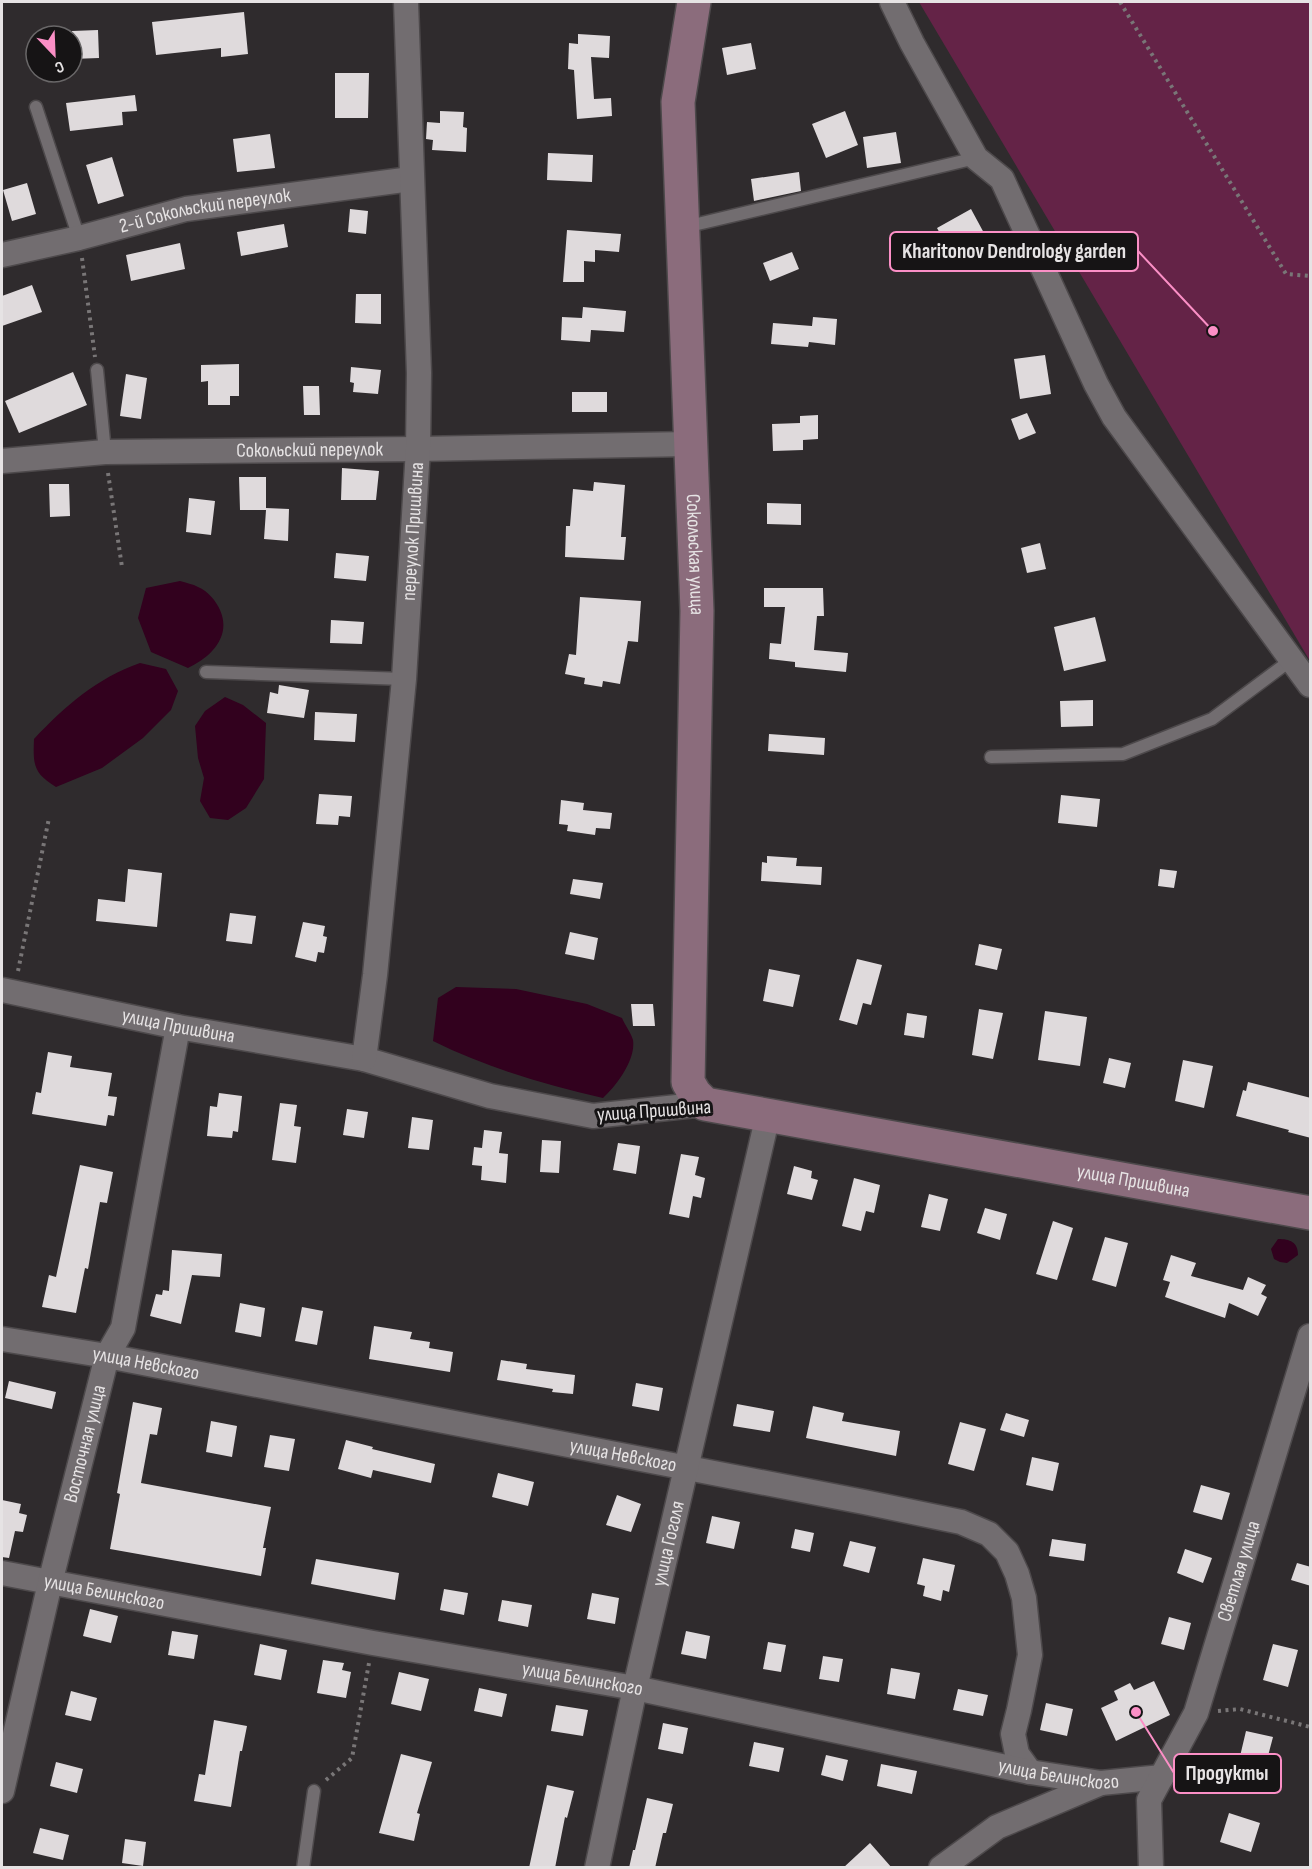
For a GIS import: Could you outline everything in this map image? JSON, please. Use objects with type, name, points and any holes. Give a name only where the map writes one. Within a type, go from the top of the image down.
[{"type":"street","name":"переулок Пришвина","points":[[364,1059],[375,975],[404,679],[418,449],[419,373],[406,2]]},
{"type":"street","name":"Сокольская улица","points":[[694,2],[678,102],[697,610],[688,1082],[705,1104]]},
{"type":"street","points":[[892,2],[912,43],[976,158],[1002,179],[1096,384],[1114,417],[1311,685]]},
{"type":"street","name":"2-й Сокольский переулок","points":[[2,255],[79,238],[186,209],[411,179]]},
{"type":"street","name":"Сокольский переулок","points":[[2,461],[105,452],[690,444]]},
{"type":"street","name":"улица Пришвина","points":[[8,992],[178,1027],[364,1059],[490,1096],[593,1116],[705,1104],[1311,1213]]},
{"type":"street","name":"Восточная улица","points":[[2,1791],[50,1583],[107,1356],[123,1328],[178,1027]]},
{"type":"street","name":"улица Гоголя","points":[[597,1868],[634,1688],[768,1115]]},
{"type":"street","name":"Светлая улица","points":[[1151,1868],[1149,1800],[1196,1713],[1311,1336]]},
{"type":"street","name":"улица Невского","points":[[2,1339],[107,1356],[961,1522],[989,1534],[1007,1552],[1024,1598],[1029,1655],[1013,1734],[1017,1754],[1030,1772]]},
{"type":"street","name":"улица Белинского","points":[[2,1573],[373,1643],[634,1688],[1030,1772],[1101,1783],[1162,1777]]},
{"type":"street","points":[[941,1868],[997,1827],[1101,1783]]},
{"type":"lane","points":[[36,107],[79,238]]},
{"type":"lane","points":[[681,228],[976,158]]},
{"type":"lane","points":[[97,370],[105,452]]},
{"type":"lane","points":[[991,757],[1123,754],[1212,719],[1291,660]]},
{"type":"lane","points":[[206,672],[404,679]]},
{"type":"lane","points":[[303,1868],[314,1791]]},
{"type":"path","points":[[1120,2],[1286,274],[1311,276]]},
{"type":"path","points":[[79,238],[97,370]]},
{"type":"path","points":[[105,452],[122,567]]},
{"type":"path","points":[[8,992],[49,818]]},
{"type":"path","points":[[314,1791],[352,1758],[373,1643]]},
{"type":"path","points":[[1196,1713],[1240,1708],[1311,1726]]},
{"type":"shaded area","points":[[919,2],[1310,2],[1310,661]]},
{"type":"shaded area","points":[[180,581],[196,586],[208,594],[220,610],[223,620],[221,638],[217,645],[204,659],[188,668],[151,652],[138,618],[146,588]]},
{"type":"shaded area","points":[[140,663],[166,669],[178,691],[171,710],[143,738],[102,768],[56,787],[48,782],[39,772],[34,761],[34,739],[82,694],[124,669]]},
{"type":"shaded area","points":[[225,697],[243,705],[266,723],[264,779],[246,808],[228,820],[210,818],[200,801],[204,778],[198,758],[195,726],[205,711]]},
{"type":"shaded area","points":[[456,987],[516,989],[587,1004],[622,1018],[633,1040],[628,1064],[614,1087],[603,1098],[516,1074],[453,1051],[433,1041],[438,998]]},
{"type":"shaded area","points":[[1278,1239],[1290,1241],[1297,1247],[1298,1255],[1287,1263],[1274,1259],[1271,1249]]},
{"type":"building","points":[[244,12],[248,54],[221,57],[221,48],[156,55],[152,22]]},
{"type":"building","points":[[98,30],[99,58],[84,59],[84,31]]},
{"type":"building","points":[[578,34],[610,36],[609,58],[591,57],[594,99],[611,98],[612,116],[577,119],[574,70],[568,69],[569,43],[578,44]]},
{"type":"building","points":[[751,43],[756,69],[727,75],[722,48]]},
{"type":"building","points":[[335,73],[369,73],[368,118],[335,118]]},
{"type":"building","points":[[135,95],[137,111],[122,112],[123,125],[70,131],[66,103]]},
{"type":"building","points":[[440,111],[464,112],[463,127],[467,128],[466,152],[432,150],[433,140],[426,139],[427,122],[440,123]]},
{"type":"building","points":[[845,111],[858,145],[826,158],[812,124]]},
{"type":"building","points":[[896,132],[901,163],[867,168],[863,137]]},
{"type":"building","points":[[270,134],[275,168],[237,172],[233,139]]},
{"type":"building","points":[[548,153],[593,155],[592,182],[547,180]]},
{"type":"building","points":[[112,157],[124,196],[98,204],[86,165]]},
{"type":"building","points":[[799,172],[801,191],[754,201],[751,179]]},
{"type":"building","points":[[27,183],[36,214],[12,221],[3,190]]},
{"type":"building","points":[[350,209],[368,211],[366,234],[348,232]]},
{"type":"building","points":[[971,209],[991,246],[957,265],[937,228]]},
{"type":"building","points":[[284,224],[288,247],[241,256],[237,232]]},
{"type":"building","points":[[567,230],[621,234],[619,252],[595,250],[595,262],[584,261],[584,282],[563,282]]},
{"type":"building","points":[[180,243],[185,269],[131,281],[126,255]]},
{"type":"building","points":[[792,252],[799,269],[770,281],[763,263]]},
{"type":"building","points":[[32,285],[42,312],[2,326],[2,296]]},
{"type":"building","points":[[356,294],[381,294],[381,324],[355,323]]},
{"type":"building","points":[[583,307],[626,311],[624,332],[591,330],[590,342],[561,340],[562,317],[582,318]]},
{"type":"building","points":[[813,317],[837,319],[835,345],[809,342],[808,347],[771,344],[773,323],[812,326]]},
{"type":"building","points":[[1045,355],[1051,394],[1020,399],[1014,359]]},
{"type":"building","points":[[239,364],[239,396],[230,396],[230,405],[208,405],[208,381],[201,382],[201,365]]},
{"type":"building","points":[[351,367],[381,370],[378,394],[353,392],[354,383],[350,382]]},
{"type":"building","points":[[73,372],[87,405],[19,433],[5,401]]},
{"type":"building","points":[[126,374],[147,378],[141,419],[120,416]]},
{"type":"building","points":[[303,386],[319,386],[320,415],[304,415]]},
{"type":"building","points":[[572,392],[607,392],[607,412],[572,412]]},
{"type":"building","points":[[1027,413],[1036,433],[1019,440],[1011,419]]},
{"type":"building","points":[[818,415],[818,439],[803,440],[803,450],[773,451],[772,424],[800,423],[800,416]]},
{"type":"building","points":[[342,468],[379,471],[376,500],[341,500]]},
{"type":"building","points":[[239,477],[266,477],[266,508],[289,509],[288,541],[264,539],[266,510],[240,510]]},
{"type":"building","points":[[594,482],[625,485],[621,537],[626,537],[624,560],[565,557],[566,526],[570,526],[573,489],[593,491]]},
{"type":"building","points":[[49,484],[69,484],[70,516],[50,517]]},
{"type":"building","points":[[189,498],[215,501],[211,535],[186,532]]},
{"type":"building","points":[[767,503],[801,504],[801,525],[767,524]]},
{"type":"building","points":[[1040,543],[1046,569],[1027,573],[1021,548]]},
{"type":"building","points":[[336,553],[369,556],[366,581],[334,578]]},
{"type":"building","points":[[764,588],[823,588],[824,616],[817,616],[814,650],[848,653],[846,672],[795,667],[795,662],[769,659],[770,643],[781,644],[785,607],[764,607]]},
{"type":"building","points":[[580,597],[641,601],[638,642],[628,641],[620,684],[603,681],[602,687],[584,684],[585,678],[565,674],[569,654],[576,655]]},
{"type":"building","points":[[1095,617],[1106,661],[1064,671],[1054,627]]},
{"type":"building","points":[[331,620],[364,622],[362,644],[330,643]]},
{"type":"building","points":[[279,685],[309,690],[304,718],[267,713],[270,692],[278,694]]},
{"type":"building","points":[[1093,700],[1093,726],[1061,727],[1060,701]]},
{"type":"building","points":[[315,712],[357,714],[355,742],[314,740]]},
{"type":"building","points":[[769,734],[825,738],[824,755],[768,751]]},
{"type":"building","points":[[319,794],[352,796],[350,817],[339,816],[338,825],[316,824]]},
{"type":"building","points":[[1061,795],[1100,799],[1097,827],[1058,823]]},
{"type":"building","points":[[561,800],[584,803],[583,810],[612,813],[610,829],[596,828],[595,835],[567,831],[568,825],[559,824]]},
{"type":"building","points":[[767,856],[797,858],[796,866],[822,867],[821,885],[761,881],[762,862],[767,863]]},
{"type":"building","points":[[128,869],[162,873],[157,927],[96,921],[98,899],[125,902]]},
{"type":"building","points":[[1160,869],[1177,871],[1174,888],[1158,886]]},
{"type":"building","points":[[573,879],[603,883],[600,899],[570,894]]},
{"type":"building","points":[[230,913],[256,916],[252,944],[226,941]]},
{"type":"building","points":[[303,922],[325,926],[323,936],[327,937],[324,953],[318,952],[316,962],[295,957]]},
{"type":"building","points":[[570,932],[598,938],[594,960],[565,954]]},
{"type":"building","points":[[979,944],[1002,949],[997,970],[975,965]]},
{"type":"building","points":[[857,959],[882,965],[871,1005],[863,1003],[857,1025],[839,1020]]},
{"type":"building","points":[[769,969],[800,975],[793,1007],[763,1001]]},
{"type":"building","points":[[631,1004],[653,1004],[655,1026],[633,1026]]},
{"type":"building","points":[[979,1009],[1003,1013],[993,1059],[972,1055]]},
{"type":"building","points":[[1045,1011],[1087,1017],[1080,1066],[1038,1060]]},
{"type":"building","points":[[907,1013],[927,1016],[924,1038],[904,1035]]},
{"type":"building","points":[[48,1052],[72,1056],[70,1067],[112,1073],[108,1096],[117,1097],[114,1116],[108,1115],[106,1126],[32,1114],[36,1092],[41,1093]]},
{"type":"building","points":[[1109,1058],[1131,1063],[1125,1088],[1103,1083]]},
{"type":"building","points":[[1183,1060],[1213,1066],[1204,1108],[1175,1101]]},
{"type":"building","points":[[1248,1082],[1311,1098],[1311,1138],[1236,1116],[1243,1090],[1246,1091]]},
{"type":"building","points":[[219,1093],[242,1096],[238,1132],[233,1131],[232,1138],[207,1136],[210,1106],[217,1107]]},
{"type":"building","points":[[280,1103],[297,1105],[294,1126],[301,1127],[296,1163],[272,1160]]},
{"type":"building","points":[[347,1109],[368,1112],[364,1138],[343,1135]]},
{"type":"building","points":[[412,1117],[433,1120],[429,1150],[408,1148]]},
{"type":"building","points":[[484,1130],[502,1132],[499,1153],[508,1154],[506,1183],[481,1180],[482,1166],[472,1165],[474,1147],[482,1148]]},
{"type":"building","points":[[542,1140],[561,1141],[559,1173],[540,1172]]},
{"type":"building","points":[[618,1143],[640,1146],[636,1174],[613,1170]]},
{"type":"building","points":[[681,1154],[699,1157],[695,1175],[705,1178],[701,1198],[693,1196],[689,1218],[669,1214]]},
{"type":"building","points":[[80,1165],[113,1172],[107,1203],[100,1202],[88,1269],[85,1268],[76,1313],[42,1307],[49,1275],[56,1277]]},
{"type":"building","points":[[794,1166],[812,1171],[811,1178],[818,1180],[812,1200],[787,1194]]},
{"type":"building","points":[[854,1178],[880,1185],[874,1213],[866,1211],[861,1231],[842,1226]]},
{"type":"building","points":[[929,1194],[948,1199],[940,1231],[921,1227]]},
{"type":"building","points":[[985,1208],[1007,1214],[1000,1240],[977,1233]]},
{"type":"building","points":[[1053,1221],[1073,1228],[1057,1280],[1036,1274]]},
{"type":"building","points":[[1105,1237],[1128,1243],[1116,1287],[1092,1280]]},
{"type":"building","points":[[172,1250],[222,1254],[220,1277],[192,1275],[181,1324],[150,1316],[156,1294],[162,1295],[163,1290],[169,1291]]},
{"type":"building","points":[[1171,1255],[1196,1263],[1191,1276],[1243,1290],[1248,1277],[1266,1285],[1261,1294],[1267,1297],[1258,1316],[1229,1303],[1225,1318],[1165,1297],[1170,1282],[1163,1280]]},
{"type":"building","points":[[240,1303],[265,1308],[261,1337],[235,1332]]},
{"type":"building","points":[[302,1307],[323,1311],[317,1345],[295,1341]]},
{"type":"building","points":[[374,1326],[412,1332],[410,1339],[430,1342],[429,1348],[453,1352],[450,1372],[369,1359]]},
{"type":"building","points":[[501,1360],[527,1364],[526,1369],[575,1375],[573,1394],[552,1392],[553,1389],[497,1380]]},
{"type":"building","points":[[9,1381],[56,1392],[52,1409],[5,1398]]},
{"type":"building","points":[[636,1383],[663,1388],[659,1411],[632,1406]]},
{"type":"building","points":[[133,1402],[162,1408],[157,1435],[150,1434],[141,1483],[271,1507],[263,1548],[266,1548],[261,1576],[110,1549]]},
{"type":"building","points":[[737,1404],[774,1411],[770,1432],[733,1426]]},
{"type":"building","points":[[813,1406],[844,1413],[842,1421],[900,1431],[896,1456],[806,1438]]},
{"type":"building","points":[[1006,1413],[1029,1420],[1024,1437],[1000,1430]]},
{"type":"building","points":[[211,1421],[237,1426],[232,1457],[206,1452]]},
{"type":"building","points":[[960,1422],[986,1429],[974,1471],[948,1464]]},
{"type":"building","points":[[270,1435],[295,1439],[289,1471],[264,1467]]},
{"type":"building","points":[[346,1440],[373,1447],[372,1449],[435,1464],[431,1483],[373,1470],[371,1478],[338,1469]]},
{"type":"building","points":[[1032,1457],[1059,1463],[1053,1491],[1026,1485]]},
{"type":"building","points":[[498,1473],[534,1482],[528,1506],[492,1497]]},
{"type":"building","points":[[1201,1485],[1230,1493],[1222,1520],[1193,1512]]},
{"type":"building","points":[[617,1495],[641,1504],[631,1532],[606,1525]]},
{"type":"building","points":[[2,1500],[21,1504],[19,1513],[27,1515],[23,1532],[15,1531],[9,1558],[2,1557]]},
{"type":"building","points":[[712,1516],[740,1522],[734,1549],[706,1543]]},
{"type":"building","points":[[795,1529],[814,1533],[810,1552],[791,1548]]},
{"type":"building","points":[[1052,1539],[1086,1544],[1084,1561],[1049,1556]]},
{"type":"building","points":[[850,1541],[876,1547],[869,1573],[843,1566]]},
{"type":"building","points":[[1185,1549],[1212,1558],[1203,1583],[1177,1573]]},
{"type":"building","points":[[923,1558],[955,1565],[949,1592],[943,1590],[941,1601],[923,1596],[925,1586],[917,1584]]},
{"type":"building","points":[[316,1559],[399,1573],[395,1600],[311,1584]]},
{"type":"building","points":[[1297,1563],[1311,1567],[1311,1586],[1291,1580]]},
{"type":"building","points":[[444,1589],[468,1593],[464,1615],[440,1610]]},
{"type":"building","points":[[592,1593],[619,1598],[615,1624],[587,1619]]},
{"type":"building","points":[[502,1600],[532,1605],[528,1627],[498,1621]]},
{"type":"building","points":[[90,1609],[118,1616],[111,1643],[83,1636]]},
{"type":"building","points":[[1169,1617],[1191,1623],[1184,1650],[1161,1644]]},
{"type":"building","points":[[172,1631],[198,1635],[194,1659],[168,1655]]},
{"type":"building","points":[[686,1631],[710,1636],[706,1659],[681,1654]]},
{"type":"building","points":[[768,1642],[786,1645],[781,1672],[763,1669]]},
{"type":"building","points":[[260,1644],[287,1650],[281,1680],[254,1675]]},
{"type":"building","points":[[1273,1644],[1298,1650],[1288,1687],[1263,1680]]},
{"type":"building","points":[[823,1656],[843,1659],[839,1682],[819,1679]]},
{"type":"building","points":[[323,1660],[344,1663],[342,1670],[351,1672],[346,1698],[317,1693]]},
{"type":"building","points":[[891,1668],[920,1673],[915,1699],[887,1694]]},
{"type":"building","points":[[399,1672],[429,1679],[421,1711],[391,1704]]},
{"type":"building","points":[[1154,1681],[1170,1715],[1116,1741],[1101,1708],[1118,1700],[1114,1691],[1130,1683],[1134,1690]]},
{"type":"building","points":[[479,1688],[507,1694],[502,1717],[474,1711]]},
{"type":"building","points":[[958,1689],[988,1695],[983,1716],[953,1710]]},
{"type":"building","points":[[71,1691],[97,1698],[91,1721],[65,1715]]},
{"type":"building","points":[[1046,1703],[1073,1709],[1067,1736],[1040,1730]]},
{"type":"building","points":[[556,1705],[588,1710],[583,1736],[551,1731]]},
{"type":"building","points":[[214,1720],[247,1726],[242,1751],[240,1751],[231,1807],[194,1801],[199,1774],[205,1775]]},
{"type":"building","points":[[663,1723],[688,1728],[683,1754],[658,1749]]},
{"type":"building","points":[[1246,1731],[1273,1737],[1263,1775],[1237,1769]]},
{"type":"building","points":[[754,1742],[784,1748],[779,1772],[749,1766]]},
{"type":"building","points":[[401,1754],[432,1762],[417,1813],[420,1814],[414,1841],[379,1833]]},
{"type":"building","points":[[826,1755],[848,1760],[843,1781],[821,1775]]},
{"type":"building","points":[[56,1762],[83,1769],[77,1793],[50,1786]]},
{"type":"building","points":[[881,1764],[917,1771],[912,1794],[877,1786]]},
{"type":"building","points":[[547,1785],[574,1791],[567,1818],[565,1817],[555,1868],[529,1868]]},
{"type":"building","points":[[647,1798],[673,1804],[666,1833],[663,1833],[655,1868],[629,1868],[633,1850],[635,1850]]},
{"type":"building","points":[[1229,1813],[1260,1823],[1251,1852],[1220,1842]]},
{"type":"building","points":[[40,1828],[69,1835],[63,1860],[33,1853]]},
{"type":"building","points":[[125,1839],[146,1842],[143,1866],[122,1863]]},
{"type":"building","points":[[870,1843],[892,1868],[843,1868]]},
{"type":"place","name":"Kharitonov Dendrology garden","points":[[1213,331]]},
{"type":"place","name":"Продукты","points":[[1136,1712]]}]
